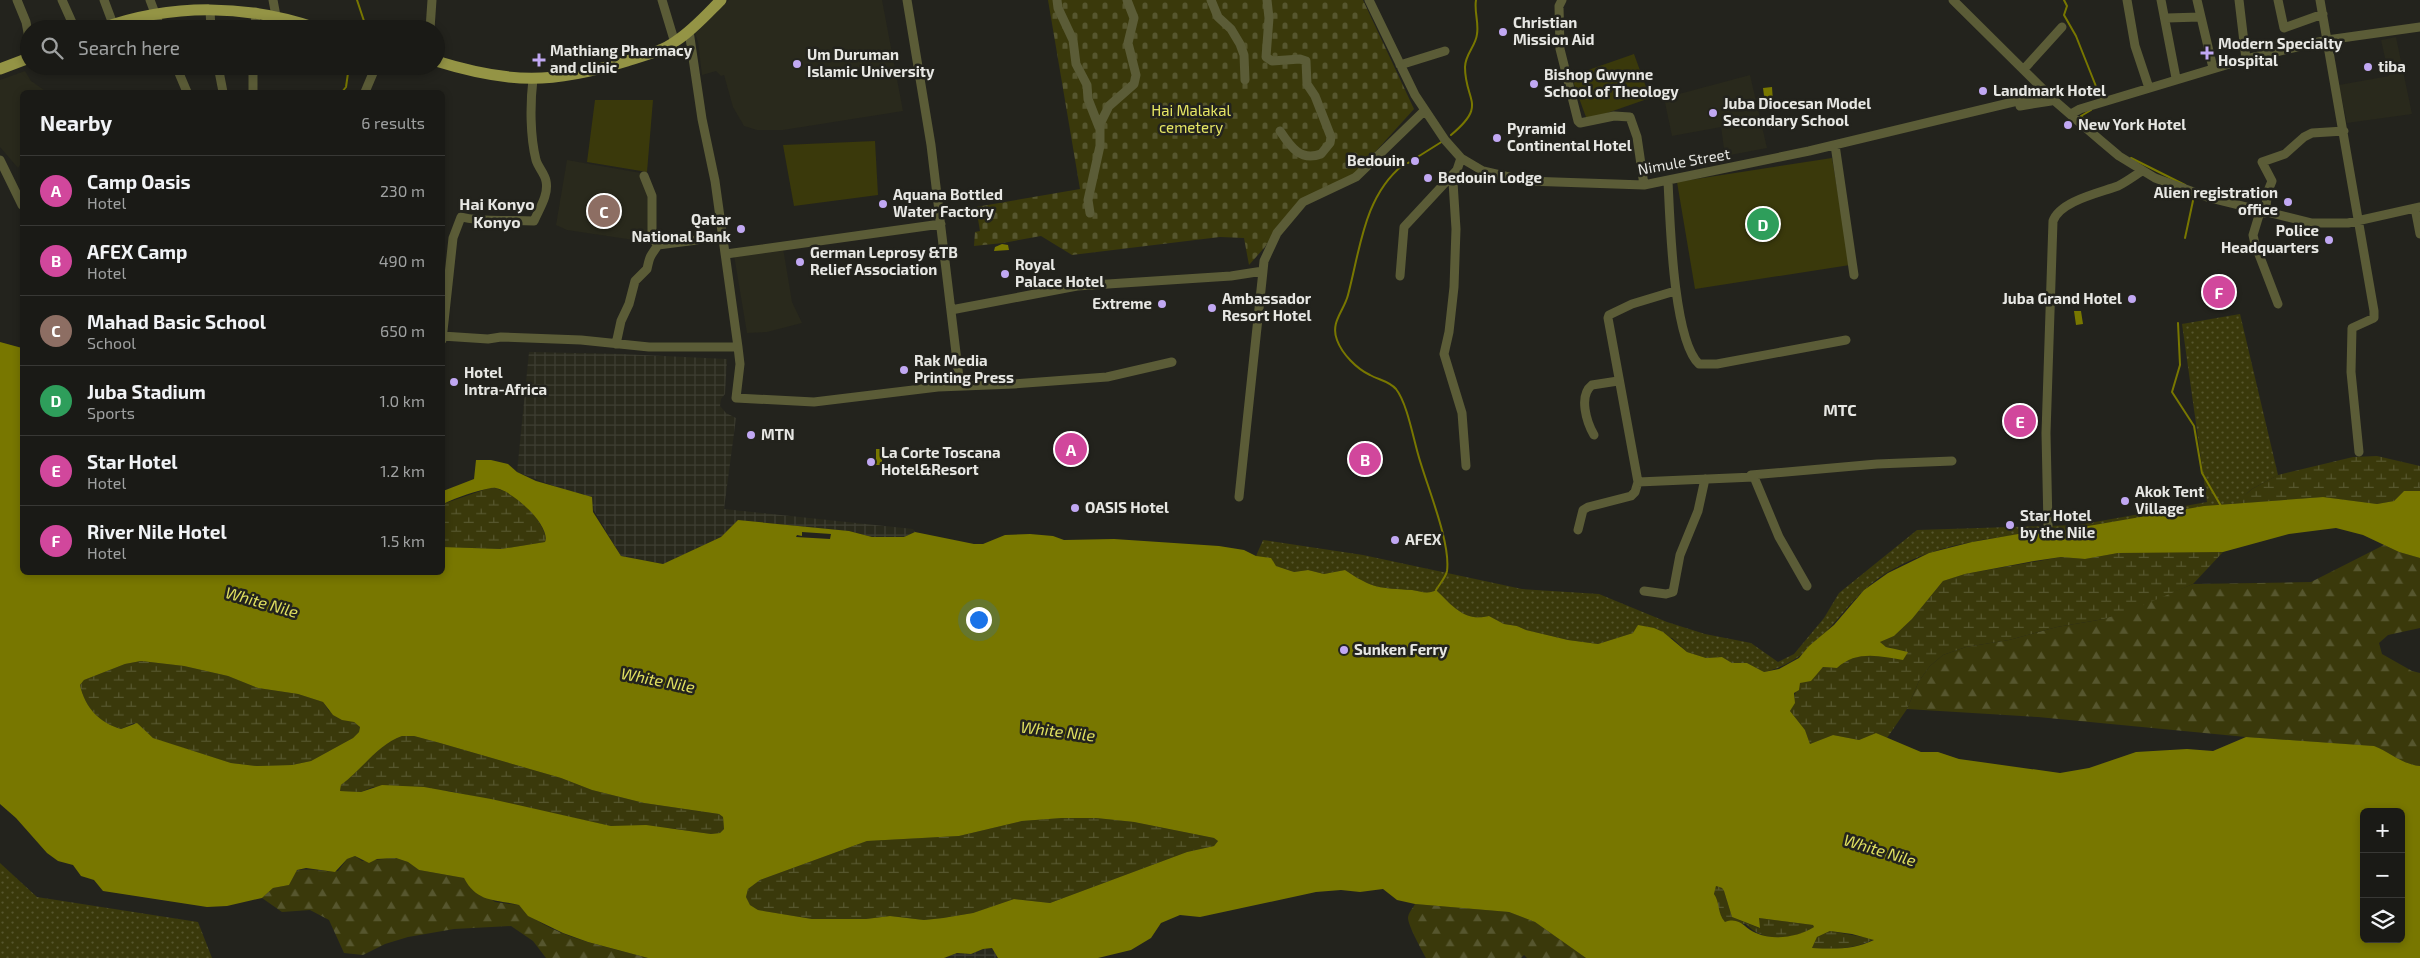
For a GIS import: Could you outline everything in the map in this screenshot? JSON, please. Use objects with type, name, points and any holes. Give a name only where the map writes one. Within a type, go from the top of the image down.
[{"type":"main road","points":[[445,64],[474,72],[533,79],[578,75],[642,56],[675,43],[721,0]]},
{"type":"main road","points":[[121,20],[153,4],[210,10],[256,12],[276,16],[283,20]]},
{"type":"main road","points":[[0,69],[20,61]]},
{"type":"street","points":[[17,0],[25,20]]},
{"type":"street","points":[[62,0],[71,20]]},
{"type":"street","points":[[104,0],[112,20]]},
{"type":"street","points":[[274,0],[276,16]]},
{"type":"street","points":[[431,20],[432,0]]},
{"type":"street","points":[[662,0],[675,43]]},
{"type":"street","points":[[907,0],[931,145],[960,386]]},
{"type":"street","points":[[1057,0],[1058,8],[1073,40],[1076,64],[1087,85],[1088,99],[1099,128],[1100,146],[1088,200],[1090,213]]},
{"type":"street","points":[[1099,128],[1109,106],[1134,84],[1136,75],[1128,43],[1134,18],[1127,0]]},
{"type":"street","points":[[1211,0],[1218,16],[1231,29],[1240,44],[1244,55],[1245,80]]},
{"type":"street","points":[[1267,0],[1266,57],[1272,61],[1300,59],[1306,61],[1307,84],[1315,96],[1331,137],[1330,143],[1321,154],[1307,157],[1294,151],[1280,132]]},
{"type":"street","name":"Nimule Street","points":[[1369,0],[1400,66],[1424,111],[1461,158],[1483,171],[1527,182],[1644,185],[1835,145],[2004,106],[2053,99]]},
{"type":"street","points":[[1562,0],[1559,6],[1560,49],[1578,121],[1580,123],[1614,116],[1630,117],[1637,137],[1644,185]]},
{"type":"street","points":[[1953,0],[2053,99],[2119,156],[2142,172],[2189,192],[2312,223],[2332,224],[2418,208],[2420,234]]},
{"type":"street","points":[[2127,0],[2134,46],[2149,88]]},
{"type":"street","points":[[2162,0],[2167,18],[2176,78]]},
{"type":"street","points":[[2196,0],[2213,68]]},
{"type":"street","points":[[2240,0],[2246,59]]},
{"type":"street","points":[[2278,0],[2284,28],[2323,14]]},
{"type":"street","points":[[2320,0],[2360,220],[2360,240],[2374,316],[2374,318],[2352,328],[2352,372],[2358,452]]},
{"type":"street","points":[[153,4],[158,20]]},
{"type":"street","points":[[210,10],[211,20]]},
{"type":"street","points":[[256,12],[256,20]]},
{"type":"street","points":[[2167,18],[2200,17]]},
{"type":"street","points":[[2039,85],[2034,88],[2034,101],[2068,112],[2176,78],[2246,59],[2327,40],[2420,26]]},
{"type":"street","points":[[2024,69],[2062,27]]},
{"type":"street","points":[[689,31],[702,119],[716,181],[738,347],[740,364],[736,398],[814,402],[960,386],[1107,377],[1172,362]]},
{"type":"street","points":[[1400,66],[1445,51]]},
{"type":"street","points":[[180,75],[187,90]]},
{"type":"street","points":[[220,75],[223,90]]},
{"type":"street","points":[[253,75],[253,90]]},
{"type":"street","points":[[366,90],[372,75]]},
{"type":"street","points":[[445,317],[453,238],[461,217],[475,221],[512,219],[534,221],[545,197],[546,181],[537,161],[534,144],[533,79]]},
{"type":"street","points":[[1239,497],[1264,261],[1277,232],[1303,202],[1356,178],[1424,111]]},
{"type":"street","points":[[2278,304],[2253,235],[2263,212],[2272,181],[2262,162],[2285,154],[2304,137],[2312,134],[2344,131]]},
{"type":"street","points":[[1835,145],[1854,275]]},
{"type":"street","points":[[1461,158],[1454,182],[1456,229],[1454,287],[1449,332],[1444,354],[1448,374],[1462,413],[1466,466]]},
{"type":"street","points":[[0,160],[20,201]]},
{"type":"street","points":[[1400,276],[1404,227],[1458,169]]},
{"type":"street","points":[[2048,526],[2046,433],[2053,220],[2063,208],[2118,186],[2142,172]]},
{"type":"street","points":[[644,176],[652,196],[652,238],[658,245]]},
{"type":"street","points":[[1668,181],[1675,291],[1693,359],[1703,366],[1846,340]]},
{"type":"street","points":[[726,254],[941,224]]},
{"type":"street","points":[[616,344],[621,321],[629,304],[635,281],[647,269],[647,259],[658,245],[697,240]]},
{"type":"street","points":[[951,310],[1077,286],[1231,276],[1263,271]]},
{"type":"street","points":[[1578,530],[1581,513],[1585,508],[1631,496],[1635,492],[1638,482],[1618,381],[1610,315],[1632,304],[1675,291]]},
{"type":"street","points":[[445,337],[582,340],[649,347],[738,347]]},
{"type":"street","points":[[1594,435],[1586,414],[1586,392],[1592,385],[1618,381]]},
{"type":"street","points":[[1638,482],[1705,479],[1877,464],[1952,461]]},
{"type":"street","points":[[1751,475],[1756,480],[1779,537],[1808,586]]},
{"type":"street","points":[[1644,591],[1666,594],[1673,592],[1680,555],[1698,510],[1705,479]]},
{"type":"shaded area","name":"Um Duruman Islamic University","points":[[729,0],[882,0],[903,111],[783,130],[757,130],[744,126],[733,107],[724,75],[721,76],[716,71],[702,75],[695,33]]},
{"type":"shaded area","points":[[2396,37],[2412,114],[2347,123],[2339,85],[2389,76],[2381,40]]},
{"type":"shaded area","points":[[20,73],[20,75],[27,75],[31,81],[44,90],[20,90],[20,165],[18,168],[0,147],[0,80]]},
{"type":"shaded area","name":"Juba Diocesan Model Secondary School","points":[[1750,75],[1767,148],[1725,156],[1721,127],[1672,136],[1664,98]]},
{"type":"shaded area","points":[[567,160],[641,173],[650,197],[647,242],[567,230],[556,225]]},
{"type":"shaded area","points":[[783,248],[792,302],[802,323],[767,332],[747,333],[734,255]]},
{"type":"shaded area","points":[[529,352],[727,359],[725,394],[721,399],[720,406],[726,413],[736,418],[724,509],[913,529],[915,532],[904,537],[872,537],[849,531],[738,520],[721,537],[664,564],[621,556],[584,494],[570,492],[517,472]]},
{"type":"shaded area","points":[[993,948],[998,958],[944,958],[957,953],[971,954],[983,949]]},
{"type":"green space","name":"Hai Malakal cemetery","points":[[1048,0],[1363,0],[1414,109],[1357,172],[1295,206],[1278,225],[1265,247],[1249,265],[1244,238],[1220,237],[1072,255],[1041,236],[974,246],[975,232],[980,231],[976,207],[1080,189]]},
{"type":"green space","points":[[1634,54],[1650,98],[1587,120],[1571,76]]},
{"type":"green space","points":[[595,100],[653,100],[647,172],[587,162]]},
{"type":"green space","points":[[875,141],[878,195],[794,206],[783,145]]},
{"type":"green space","points":[[1832,158],[1850,265],[1695,289],[1677,182]]},
{"type":"green space","points":[[2240,314],[2278,475],[2252,489],[2239,501],[2230,505],[2191,509],[2128,521],[1981,540],[1920,556],[1894,568],[1871,584],[1808,650],[1781,667],[1764,672],[1747,663],[1732,663],[1722,657],[1706,658],[1687,652],[1672,638],[1633,633],[1598,644],[1568,640],[1504,624],[1489,616],[1473,617],[1466,615],[1454,607],[1436,590],[1427,592],[1377,586],[1363,581],[1345,570],[1324,574],[1308,570],[1294,572],[1256,556],[1263,540],[1363,555],[1522,589],[1599,594],[1667,622],[1705,634],[1751,643],[1778,662],[1794,654],[1824,618],[1839,593],[1917,530],[2078,525],[2207,502],[2182,324]]},
{"type":"green space","points":[[2377,456],[2420,466],[2420,491],[2404,491],[2394,501],[2377,504],[2322,497],[2235,504],[2252,489],[2278,475],[2353,457]]},
{"type":"green space","points":[[492,487],[506,492],[519,499],[537,519],[544,532],[545,542],[501,549],[445,547],[445,503]]},
{"type":"green space","points":[[2384,545],[2420,558],[2420,628],[2388,635],[2379,643],[2382,654],[2412,671],[2420,673],[2420,766],[2407,763],[2373,746],[2246,737],[2038,717],[1907,709],[1919,681],[1930,666],[1943,655],[1966,647],[2009,640],[2057,627],[2104,619],[2193,584],[2311,582]]},
{"type":"green space","points":[[2157,551],[2223,552],[2193,584],[2134,609],[2104,619],[2057,627],[2009,640],[1966,647],[1943,655],[1930,666],[1919,681],[1907,709],[1887,738],[1876,733],[1859,740],[1833,735],[1810,744],[1805,730],[1790,711],[1799,684],[1823,667],[1837,668],[1845,660],[1893,648],[1886,647],[1880,642],[1894,636],[1912,619],[1943,581],[1965,574],[2061,557],[2085,559],[2118,553]]},
{"type":"green space","points":[[141,661],[184,666],[228,676],[258,688],[298,694],[323,702],[329,711],[354,722],[360,727],[359,732],[353,738],[311,761],[292,765],[257,766],[231,763],[161,741],[153,738],[134,723],[121,729],[106,723],[94,713],[82,693],[80,685],[84,680],[125,664]]},
{"type":"green space","points":[[402,736],[414,736],[440,743],[561,778],[592,790],[644,803],[719,814],[723,817],[724,829],[720,833],[711,834],[669,828],[611,826],[449,791],[373,787],[361,792],[340,791],[341,785],[377,752],[385,745]]},
{"type":"green space","points":[[1096,818],[1134,822],[1214,838],[1218,841],[1214,846],[1187,852],[1050,903],[1014,899],[973,913],[943,918],[924,920],[890,916],[866,919],[812,919],[758,910],[750,905],[746,897],[748,889],[760,880],[867,841],[959,836],[1022,821]]},
{"type":"green space","points":[[355,856],[362,861],[396,858],[408,862],[419,870],[464,878],[495,902],[519,905],[530,916],[544,925],[597,945],[648,958],[546,958],[533,941],[511,926],[454,929],[408,937],[385,944],[363,955],[344,953],[329,920],[310,910],[282,912],[262,898],[273,888],[289,885],[296,871],[338,871],[347,859]]},
{"type":"green space","points":[[0,863],[37,897],[198,922],[212,958],[0,958]]},
{"type":"green space","points":[[1716,886],[1724,891],[1732,917],[1759,928],[1759,918],[1813,925],[1814,927],[1788,937],[1769,937],[1753,930],[1746,924],[1725,922],[1716,905],[1714,895]]},
{"type":"green space","points":[[1415,904],[1509,912],[1535,922],[1586,958],[1527,958],[1524,955],[1521,958],[1426,958],[1415,938],[1408,918]]},
{"type":"green space","points":[[1830,931],[1874,939],[1851,947],[1812,948],[1817,937]]},
{"type":"water","points":[[1772,87],[1773,102],[1765,103],[1763,88]]},
{"type":"water","points":[[1002,244],[1008,245],[1009,250],[994,251],[995,247]]},
{"type":"water","points":[[2074,311],[2081,311],[2083,324],[2076,325]]},
{"type":"water","name":"White Nile","points":[[0,342],[20,347],[20,575],[445,575],[445,547],[501,549],[545,542],[542,526],[535,517],[508,493],[498,489],[491,488],[479,491],[445,503],[445,490],[474,479],[476,460],[491,460],[508,464],[517,472],[536,481],[592,497],[593,512],[621,556],[663,564],[721,537],[738,520],[849,531],[872,537],[904,537],[915,532],[974,544],[983,544],[1005,535],[1030,534],[1053,536],[1064,540],[1114,539],[1219,546],[1244,550],[1256,556],[1271,558],[1276,566],[1294,572],[1308,570],[1324,574],[1345,570],[1363,581],[1377,586],[1427,592],[1436,590],[1454,607],[1466,615],[1473,617],[1489,616],[1504,624],[1568,640],[1598,644],[1633,633],[1638,625],[1654,628],[1663,632],[1687,652],[1706,658],[1722,657],[1732,663],[1747,663],[1764,672],[1779,669],[1799,658],[1809,646],[1834,625],[1864,590],[1888,573],[1929,553],[1972,542],[2024,533],[2071,529],[2204,506],[2323,497],[2377,504],[2394,501],[2404,491],[2420,491],[2420,558],[2399,552],[2363,535],[2336,528],[2289,534],[2223,552],[2118,553],[2085,559],[2061,557],[1965,574],[1943,581],[1912,619],[1894,636],[1880,642],[1886,647],[1908,652],[1903,660],[1868,656],[1844,662],[1837,668],[1823,667],[1811,681],[1800,683],[1799,690],[1794,693],[1795,703],[1790,711],[1805,730],[1810,744],[1833,735],[1859,740],[1876,733],[1921,752],[1938,752],[1959,759],[2060,773],[2089,768],[2136,752],[2187,749],[2213,751],[2246,737],[2374,746],[2380,748],[2407,763],[2420,766],[2420,958],[1586,958],[1535,922],[1509,912],[1415,904],[1397,900],[1383,889],[1360,892],[1341,890],[1316,892],[1200,917],[1180,915],[1161,923],[1151,938],[1131,950],[1098,958],[998,958],[992,948],[983,949],[971,954],[957,953],[944,958],[648,958],[588,942],[563,933],[528,916],[519,905],[487,899],[481,896],[469,886],[464,878],[419,870],[408,862],[396,858],[377,859],[369,863],[355,856],[347,859],[335,872],[306,868],[297,870],[289,885],[273,888],[262,898],[227,906],[207,907],[103,891],[94,880],[81,876],[73,865],[58,861],[47,853],[16,818],[0,804]],"holes":[[[141,661],[184,666],[228,676],[258,688],[298,694],[323,702],[333,715],[342,720],[354,722],[360,727],[359,732],[353,738],[311,761],[292,765],[257,766],[231,763],[153,738],[137,723],[121,729],[106,723],[94,713],[86,701],[80,685],[84,680],[125,664]],[[402,736],[414,736],[440,743],[561,778],[592,790],[644,803],[719,814],[723,817],[724,829],[720,833],[711,834],[646,825],[611,826],[491,799],[424,787],[382,785],[361,792],[340,791],[341,785],[377,752],[385,745]],[[1096,818],[1134,822],[1214,838],[1218,841],[1214,846],[1187,852],[1050,903],[1014,899],[973,913],[943,918],[924,920],[890,916],[866,919],[812,919],[758,910],[750,905],[746,897],[748,889],[760,880],[867,841],[959,836],[1022,821]],[[1716,886],[1724,891],[1732,917],[1760,928],[1759,918],[1813,925],[1814,927],[1786,937],[1770,937],[1752,931],[1738,922],[1725,922],[1714,894]],[[1830,931],[1852,934],[1874,940],[1851,947],[1836,949],[1812,948],[1817,937]]]},
{"type":"water","points":[[876,449],[882,449],[882,465],[876,465]]},
{"type":"pier","points":[[802,532],[831,534],[830,539],[796,537],[797,535],[802,536]]},
{"type":"waterway","points":[[357,0],[364,20]]},
{"type":"waterway","points":[[1451,135],[1462,125],[1472,109],[1466,79],[1465,62],[1477,34],[1476,0]]},
{"type":"waterway","points":[[2064,0],[2067,6],[2064,15],[2076,36],[2101,99]]},
{"type":"waterway","points":[[344,90],[346,87],[348,75]]},
{"type":"waterway","points":[[2088,124],[2081,116],[2091,110]]},
{"type":"waterway","points":[[1408,163],[1443,141]]},
{"type":"waterway","points":[[2131,158],[2185,185]]},
{"type":"waterway","points":[[1403,165],[1380,192],[1365,225],[1348,295],[1336,322],[1335,334],[1342,351],[1350,360],[1373,377],[1393,386],[1400,395],[1442,529],[1445,545],[1447,571],[1436,590]]},
{"type":"waterway","points":[[2185,238],[2194,196]]},
{"type":"waterway","points":[[2178,323],[2180,365],[2172,392],[2194,426],[2202,473],[2221,506]]},
{"type":"place","name":"Christian Mission Aid","points":[[1503,32]]},
{"type":"place","name":"Modern Specialty Hospital","points":[[2207,53]]},
{"type":"place","name":"Mathiang Pharmacy and clinic","points":[[539,60]]},
{"type":"place","name":"Um Duruman Islamic University","points":[[797,64]]},
{"type":"place","name":"tiba","points":[[2368,67]]},
{"type":"place","name":"Bishop Gwynne School of Theology","points":[[1534,84]]},
{"type":"place","name":"Landmark Hotel","points":[[1983,91]]},
{"type":"place","name":"Juba Diocesan Model Secondary School","points":[[1713,113]]},
{"type":"place","name":"New York Hotel","points":[[2068,125]]},
{"type":"place","name":"Pyramid Continental Hotel","points":[[1497,138]]},
{"type":"place","name":"Bedouin","points":[[1415,161]]},
{"type":"place","name":"Bedouin Lodge","points":[[1428,178]]},
{"type":"place","name":"Alien registration office","points":[[2288,202]]},
{"type":"place","name":"Aquana Bottled Water Factory","points":[[883,204]]},
{"type":"place","name":"Mahad Basic School","points":[[604,211]]},
{"type":"place","name":"Juba Stadium","points":[[1763,224]]},
{"type":"place","name":"Qatar National Bank","points":[[741,229]]},
{"type":"place","name":"Police Headquarters","points":[[2329,240]]},
{"type":"place","name":"German Leprosy &TB Relief Association","points":[[800,262]]},
{"type":"place","name":"Royal Palace Hotel","points":[[1005,274]]},
{"type":"place","name":"River Nile Hotel","points":[[2219,292]]},
{"type":"place","name":"Juba Grand Hotel","points":[[2132,299]]},
{"type":"place","name":"Extreme","points":[[1162,304]]},
{"type":"place","name":"Ambassador Resort Hotel","points":[[1212,308]]},
{"type":"place","name":"Rak Media Printing Press","points":[[904,370]]},
{"type":"place","name":"Hotel Intra-Africa","points":[[454,382]]},
{"type":"place","name":"Star Hotel","points":[[2020,421]]},
{"type":"place","name":"MTN","points":[[751,435]]},
{"type":"place","name":"Camp Oasis","points":[[1071,449]]},
{"type":"place","name":"AFEX Camp","points":[[1365,459]]},
{"type":"place","name":"La Corte Toscana Hotel&Resort","points":[[871,462]]},
{"type":"place","name":"Akok Tent Village","points":[[2125,501]]},
{"type":"place","name":"OASIS Hotel","points":[[1075,508]]},
{"type":"place","name":"Star Hotel by the Nile","points":[[2010,525]]},
{"type":"place","name":"AFEX","points":[[1395,540]]},
{"type":"place","name":"Sunken Ferry","points":[[1344,650]]},
{"type":"district","name":"Hai Konyo Konyo","points":[[497,213]]},
{"type":"district","name":"MTC","points":[[1840,410]]}]
